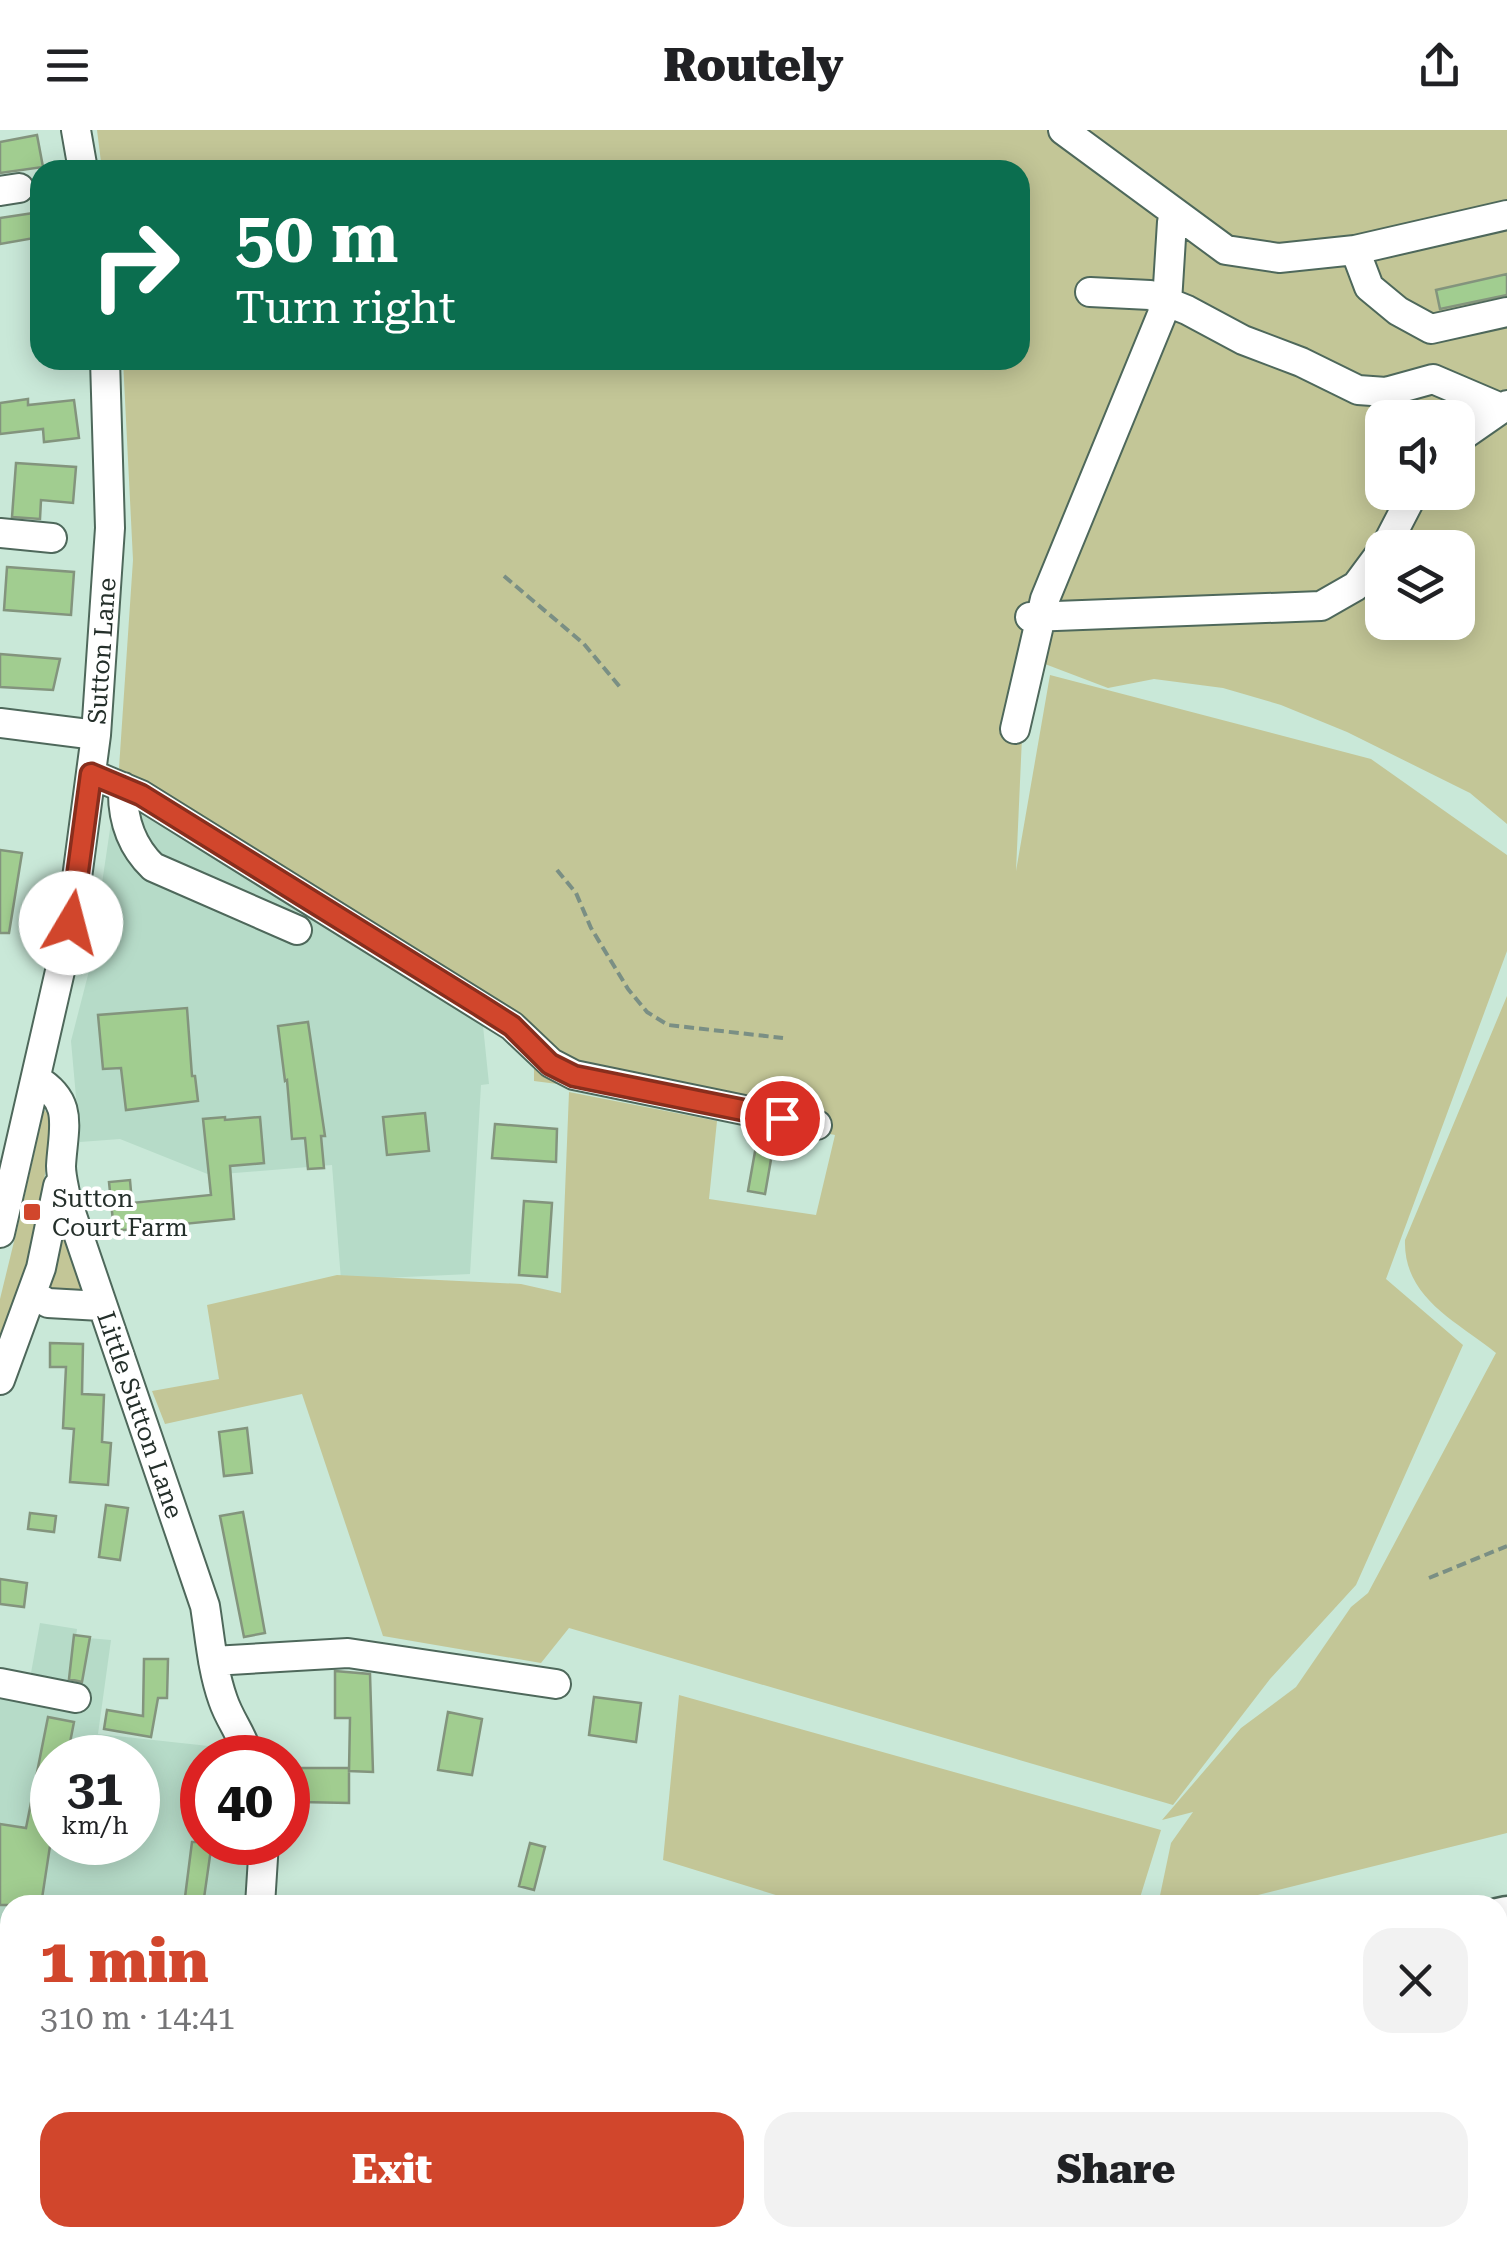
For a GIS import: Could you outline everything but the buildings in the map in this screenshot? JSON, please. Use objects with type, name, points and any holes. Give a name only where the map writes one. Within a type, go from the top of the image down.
[{"type":"street","points":[[76,130],[81,160]]},
{"type":"street","points":[[1063,130],[1226,250],[1279,258],[1355,250],[1507,215]]},
{"type":"street","points":[[1016,728],[1035,616],[1167,302],[1172,222]]},
{"type":"street","points":[[1355,250],[1370,286],[1398,310],[1430,329],[1507,312]]},
{"type":"street","points":[[1090,292],[1150,295],[1358,390],[1386,392],[1434,379],[1504,407]]},
{"type":"street","name":"Sutton Lane","points":[[0,1233],[71,923],[96,735],[110,528],[104,370]]},
{"type":"street","points":[[1475,427],[1504,407]]},
{"type":"street","points":[[0,533],[52,538]]},
{"type":"street","points":[[1035,616],[1320,606],[1356,586],[1365,574]]},
{"type":"street","points":[[0,723],[96,735]]},
{"type":"street","points":[[91,774],[123,787],[512,1026],[550,1064],[574,1076],[817,1125]]},
{"type":"street","points":[[123,787],[122,812],[138,852],[153,866],[296,930]]},
{"type":"street","name":"Little Sutton Lane","points":[[36,1079],[50,1088],[63,1108],[65,1135],[60,1169],[66,1198],[206,1606],[213,1661],[224,1701],[242,1735]]},
{"type":"street","points":[[0,1380],[48,1240],[60,1169]]},
{"type":"street","points":[[32,1295],[48,1303],[101,1306]]},
{"type":"street","points":[[213,1661],[348,1653],[556,1684]]},
{"type":"street","points":[[0,1684],[76,1698]]},
{"type":"street","points":[[261,1895],[263,1865]]},
{"type":"path","points":[[504,576],[584,644],[620,687]]},
{"type":"path","points":[[557,870],[576,893],[590,928],[628,989],[647,1012],[668,1025],[783,1038]]},
{"type":"path","points":[[1429,1578],[1507,1546]]},
{"type":"shaded area","points":[[97,130],[1507,130],[1507,824],[1470,793],[1347,732],[1281,705],[1223,688],[1154,679],[1108,688],[1016,653],[1023,715],[1016,871],[1050,675],[1371,759],[1507,855],[1507,951],[1386,1279],[1463,1345],[1356,1585],[1270,1679],[1173,1805],[569,1628],[541,1663],[383,1636],[302,1394],[165,1424],[152,1391],[219,1379],[207,1305],[337,1275],[521,1284],[561,1293],[569,1092],[717,1121],[709,1199],[816,1215],[835,1135],[534,1081],[534,1054],[134,783],[119,768],[133,560],[124,370],[1030,370],[1030,160],[101,160]]},
{"type":"shaded area","points":[[122,800],[482,1016],[489,1084],[481,1085],[470,1274],[341,1280],[332,1165],[210,1175],[120,1139],[80,1142],[71,1041],[89,971],[113,809]]},
{"type":"shaded area","points":[[1507,996],[1507,1833],[1258,1895],[1160,1895],[1171,1843],[1193,1812],[1162,1820],[1241,1728],[1296,1687],[1351,1607],[1368,1593],[1496,1353],[1423,1293],[1413,1278],[1405,1240]]},
{"type":"shaded area","points":[[44,1110],[52,1117],[40,1214],[22,1208]]},
{"type":"shaded area","points":[[21,1213],[37,1217],[19,1298],[0,1351],[0,1299]]},
{"type":"shaded area","points":[[63,1215],[88,1292],[49,1292],[46,1287]]},
{"type":"shaded area","points":[[40,1623],[77,1629],[76,1637],[111,1640],[98,1734],[107,1735],[30,1735],[30,1865],[160,1865],[160,1741],[180,1743],[180,1865],[248,1865],[247,1895],[0,1895],[0,1670],[31,1673]]},
{"type":"shaded area","points":[[679,1695],[1161,1830],[1141,1895],[776,1895],[663,1860]]},
{"type":"place","name":"Sutton Court Farm","points":[[32,1212]]},
{"type":"route","points":[[71,923],[91,774],[141,795],[479,1005],[512,1026],[550,1064],[574,1076],[782,1118]]}]
